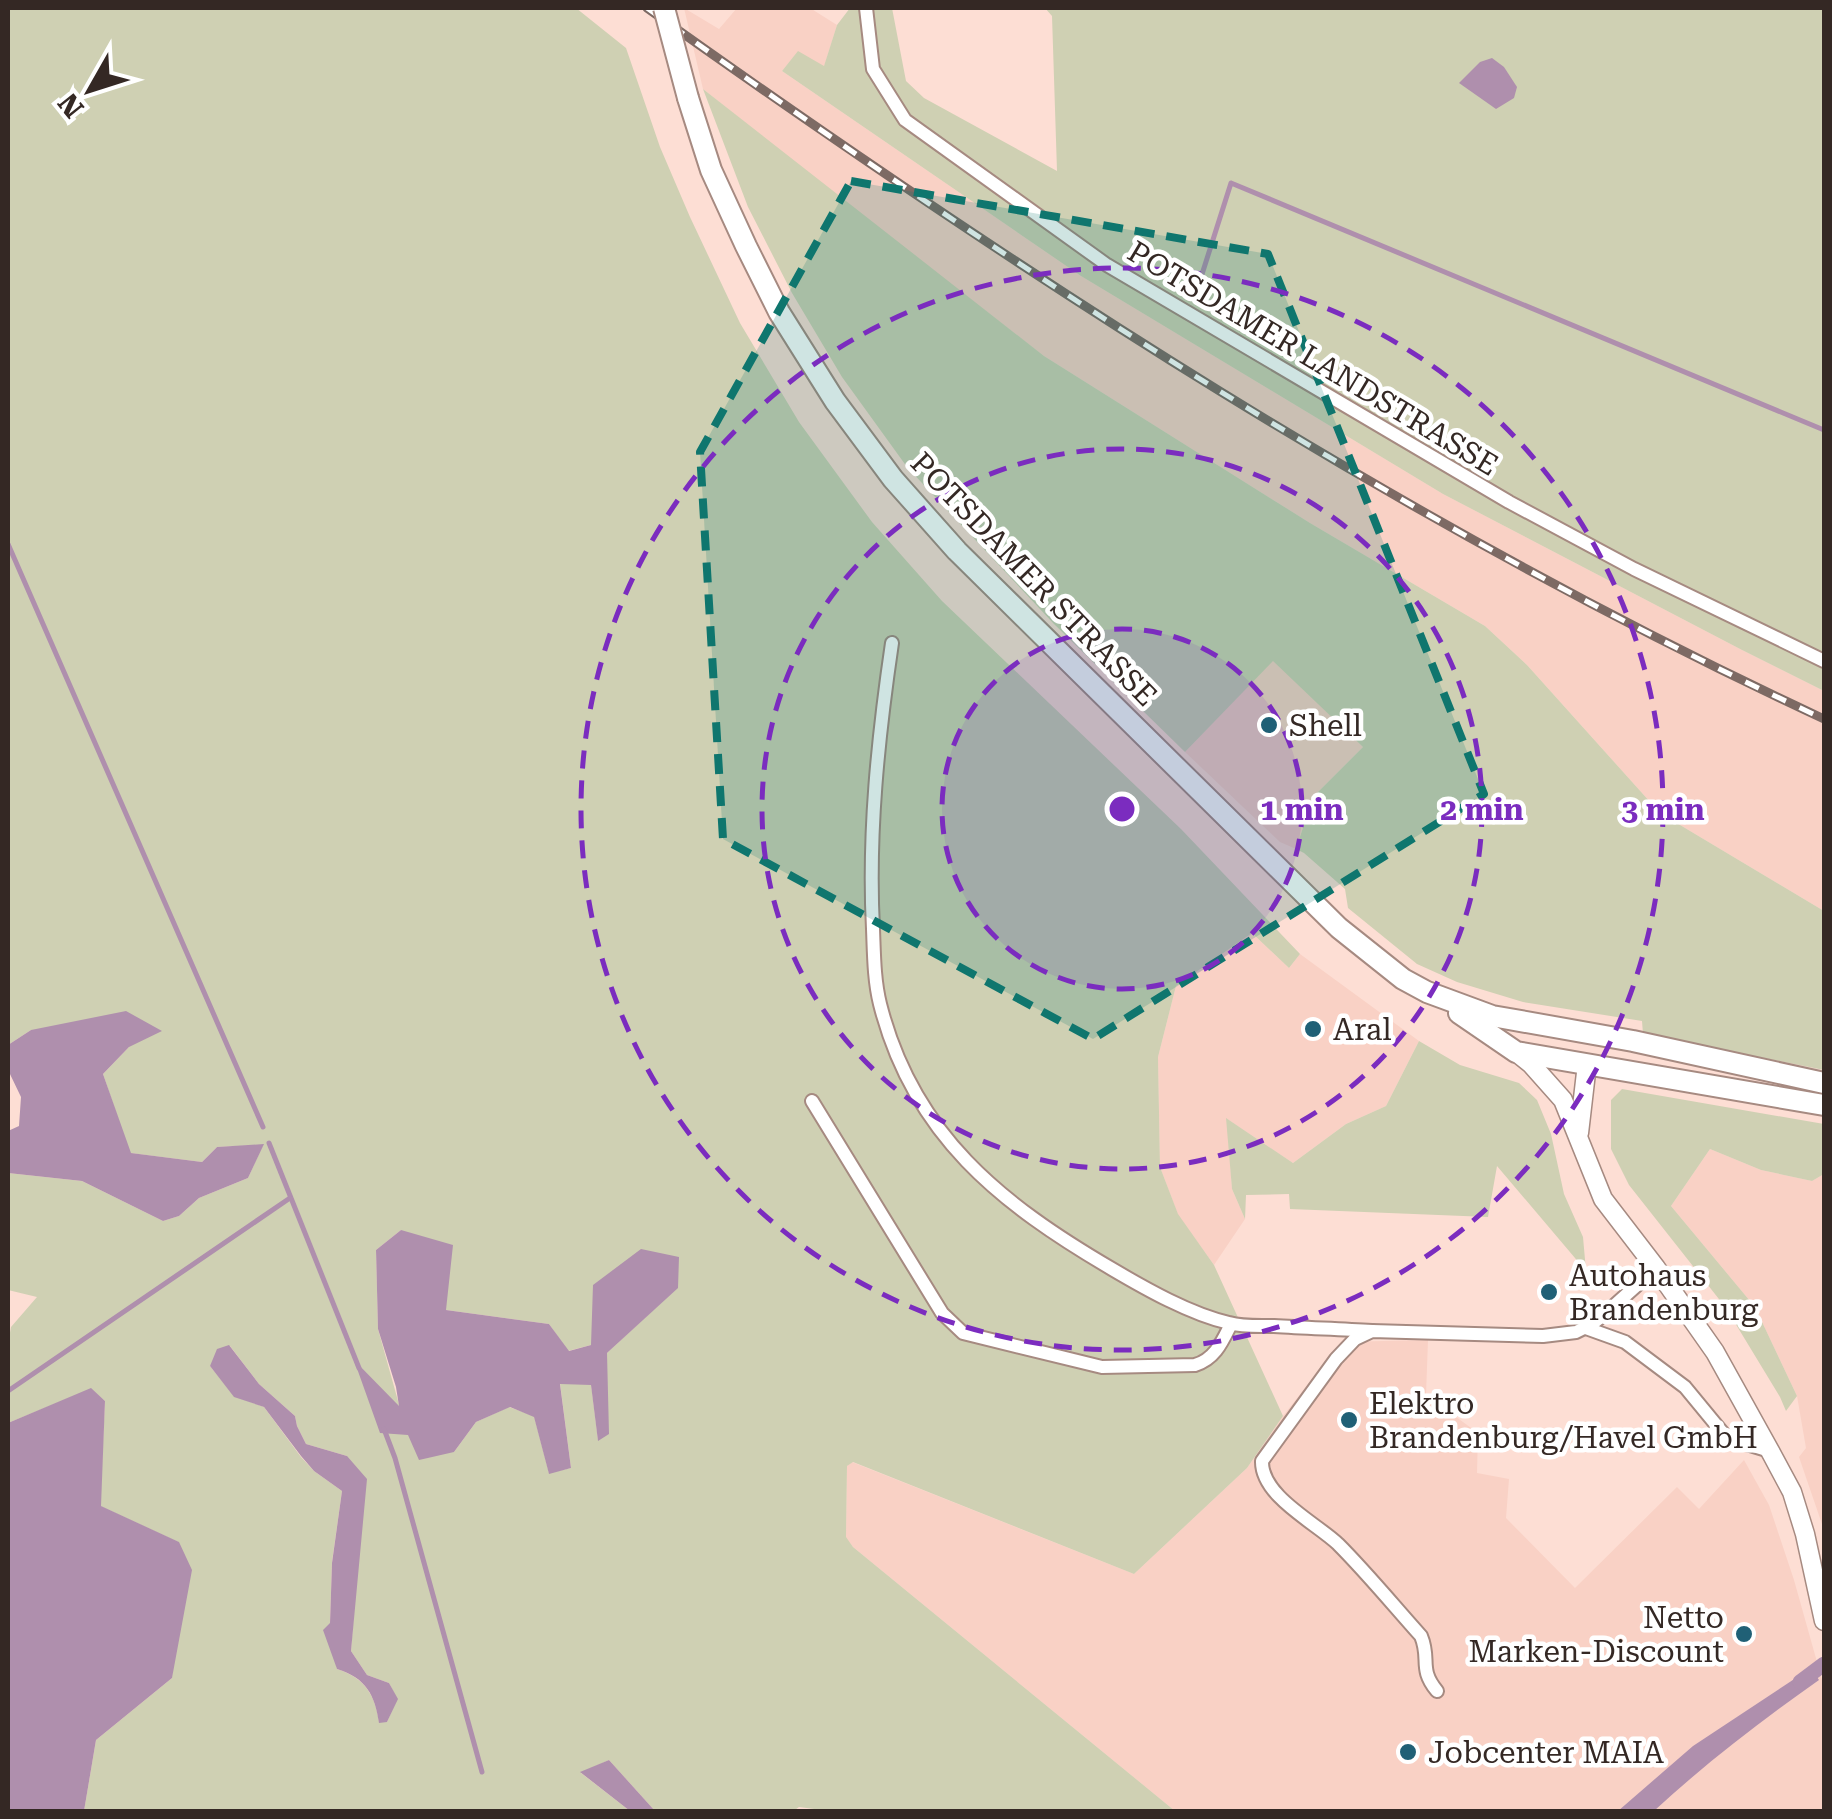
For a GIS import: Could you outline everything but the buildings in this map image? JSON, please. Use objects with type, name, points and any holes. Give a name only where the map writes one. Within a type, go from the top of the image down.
[{"type":"main road","name":"POTSDAMER STRASSE","points":[[664,8],[711,170],[779,312],[835,401],[893,478],[957,551],[1339,928],[1379,962],[1516,1052],[1824,1105]]},
{"type":"main road","name":"POTSDAMER STRASSE","points":[[1433,995],[1492,1016],[1651,1045],[1824,1083]]},
{"type":"main road","points":[[1586,1064],[1590,1035]]},
{"type":"street","name":"POTSDAMER LANDSTRASSE","points":[[866,8],[873,68],[905,120],[1107,266],[1509,502],[1634,569],[1824,661]]},
{"type":"street","points":[[892,643],[873,812],[870,878],[875,975],[900,1062],[925,1112],[952,1148],[986,1182],[1064,1241],[1140,1285],[1231,1324],[1560,1335],[1586,1328],[1656,1268]]},
{"type":"street","points":[[1516,1052],[1563,1100],[1603,1199],[1714,1352],[1770,1451],[1792,1492],[1824,1621]]},
{"type":"street","points":[[1578,1142],[1586,1064]]},
{"type":"street","points":[[812,1101],[942,1313],[962,1332],[1102,1368],[1195,1365],[1215,1352],[1231,1324]]},
{"type":"street","points":[[1586,1328],[1625,1342],[1685,1387],[1727,1438],[1770,1451]]},
{"type":"street","points":[[1372,1330],[1355,1339],[1336,1359],[1262,1461],[1262,1471],[1273,1488],[1301,1516],[1336,1542],[1422,1636],[1426,1648],[1424,1673],[1437,1691]]},
{"type":"highlighted area","points":[[851,181],[1268,254],[1484,794],[1093,1039],[723,839],[700,452]]},
{"type":"shaded area","points":[[684,8],[719,29],[737,8],[810,8],[837,25],[824,67],[798,52],[782,71],[1081,276],[1443,494],[1824,691],[1824,911],[1660,813],[1527,665],[1485,626],[1310,523],[1044,356],[820,183],[703,89]]},
{"type":"shaded area","points":[[1492,58],[1504,67],[1517,87],[1514,98],[1496,109],[1459,83],[1480,62]]},
{"type":"shaded area","points":[[1273,660],[1363,747],[1313,797],[1296,849],[1280,842],[1185,752]]},
{"type":"shaded area","points":[[1252,933],[1289,968],[1300,954],[1419,1041],[1386,1106],[1346,1124],[1293,1163],[1227,1119],[1232,1189],[1245,1219],[1214,1265],[1178,1215],[1160,1167],[1158,1057],[1176,986]]},
{"type":"shaded area","points":[[126,1011],[162,1031],[129,1047],[103,1074],[131,1153],[202,1162],[217,1147],[264,1144],[248,1178],[199,1198],[179,1216],[163,1221],[82,1181],[8,1173],[8,1131],[19,1126],[21,1097],[9,1072],[8,1045],[31,1030]]},
{"type":"shaded area","points":[[1710,1149],[1761,1170],[1812,1181],[1824,1174],[1824,1530],[1799,1457],[1806,1448],[1797,1396],[1755,1307],[1671,1206]]},
{"type":"shaded area","points":[[401,1230],[453,1245],[446,1310],[549,1324],[569,1351],[591,1345],[593,1285],[641,1249],[679,1257],[678,1288],[607,1353],[609,1434],[598,1441],[591,1385],[560,1384],[571,1468],[549,1474],[534,1417],[510,1407],[476,1422],[454,1452],[419,1460],[408,1435],[380,1433],[354,1360],[399,1406],[378,1329],[376,1250]]},
{"type":"shaded area","points":[[1428,1340],[1426,1395],[1478,1433],[1477,1473],[1509,1479],[1506,1518],[1575,1588],[1677,1487],[1699,1509],[1744,1460],[1769,1505],[1824,1687],[1824,1811],[1654,1811],[1699,1769],[1818,1680],[1811,1668],[1694,1746],[1618,1811],[1175,1811],[846,1538],[847,1466],[852,1462],[1134,1574],[1247,1468],[1341,1342]]},
{"type":"shaded area","points":[[229,1345],[259,1384],[295,1416],[306,1444],[347,1456],[367,1479],[351,1651],[367,1675],[389,1683],[398,1699],[387,1722],[379,1723],[372,1696],[362,1683],[337,1669],[323,1630],[330,1623],[332,1563],[342,1491],[314,1471],[264,1407],[234,1397],[210,1366],[217,1349]]},
{"type":"shaded area","points":[[91,1388],[105,1401],[101,1506],[179,1542],[192,1570],[172,1678],[96,1740],[84,1811],[8,1811],[8,1423]]},
{"type":"shaded area","points":[[1811,1668],[1819,1680],[1734,1743],[1654,1811],[1618,1811],[1693,1746]]},
{"type":"shaded area","points":[[609,1760],[655,1811],[630,1811],[580,1772]]},
{"type":"green space","points":[[8,8],[576,8],[626,48],[660,147],[740,323],[799,422],[872,522],[942,601],[1181,829],[1300,954],[1289,968],[1252,933],[1176,986],[1158,1057],[1160,1167],[1178,1214],[1214,1265],[1283,1416],[1247,1468],[1134,1574],[853,1462],[847,1466],[846,1537],[853,1547],[1175,1811],[837,1812],[799,1807],[792,1812],[655,1811],[609,1760],[581,1773],[630,1811],[84,1811],[96,1740],[172,1678],[178,1542],[100,1506],[105,1401],[91,1389],[8,1423],[11,1327],[37,1297],[8,1290],[8,1173],[82,1181],[163,1221],[179,1216],[199,1198],[248,1178],[263,1145],[217,1147],[202,1162],[130,1153],[103,1074],[129,1047],[31,1030],[8,1045]],"holes":[[[401,1230],[446,1310],[549,1324],[568,1351],[591,1345],[677,1288],[607,1353],[598,1440],[591,1384],[560,1383],[571,1468],[549,1473],[534,1416],[509,1407],[476,1422],[454,1452],[408,1434],[356,1363],[400,1408],[378,1329],[376,1250]],[[230,1346],[259,1384],[295,1416],[306,1444],[347,1456],[356,1584],[351,1651],[367,1675],[389,1683],[397,1699],[387,1722],[379,1722],[375,1704],[362,1683],[337,1669],[330,1623],[332,1562],[342,1491],[314,1471],[264,1407],[234,1396],[210,1366]]]},
{"type":"green space","points":[[850,8],[892,8],[906,81],[924,98],[1057,171],[1052,16],[1045,8],[1824,8],[1824,691],[1443,494],[1081,276],[782,71],[798,51],[824,66],[837,25]]},
{"type":"green space","points":[[703,89],[1044,356],[1310,523],[1485,626],[1527,665],[1660,813],[1824,911],[1824,1070],[1643,1034],[1642,1021],[1523,1002],[1457,982],[1417,964],[1348,908],[1345,889],[1296,849],[1313,797],[1363,747],[1273,661],[1185,752],[1054,624],[907,467],[842,377],[792,293],[748,207]]},
{"type":"green space","points":[[1419,1041],[1460,1065],[1519,1083],[1537,1100],[1551,1134],[1564,1194],[1583,1237],[1586,1271],[1497,1166],[1488,1217],[1290,1209],[1289,1194],[1246,1195],[1245,1219],[1232,1189],[1226,1118],[1293,1163],[1346,1124],[1386,1106]]},
{"type":"green space","points":[[1622,1089],[1824,1124],[1824,1174],[1812,1181],[1761,1170],[1710,1149],[1671,1206],[1755,1307],[1797,1396],[1786,1411],[1726,1308],[1629,1185],[1611,1149],[1611,1100]]},
{"type":"waterway","points":[[1197,290],[1231,183],[1824,430]]},
{"type":"waterway","points":[[8,544],[263,1127]]},
{"type":"waterway","points":[[269,1143],[359,1368]]},
{"type":"waterway","points":[[8,1391],[290,1198]]},
{"type":"waterway","points":[[384,1429],[482,1772]]},
{"type":"waterway","points":[[1800,1682],[1824,1664]]},
{"type":"railway","points":[[647,8],[930,204],[1219,391],[1516,564],[1824,719]]},
{"type":"place","name":"Shell","points":[[1269,725]]},
{"type":"place","name":"Aral","points":[[1313,1029]]},
{"type":"place","name":"Autohaus Brandenburg","points":[[1549,1292]]},
{"type":"place","name":"Elektro Brandenburg/Havel GmbH","points":[[1349,1420]]},
{"type":"place","name":"Netto Marken-Discount","points":[[1744,1634]]},
{"type":"place","name":"Jobcenter MAIA","points":[[1408,1752]]}]
